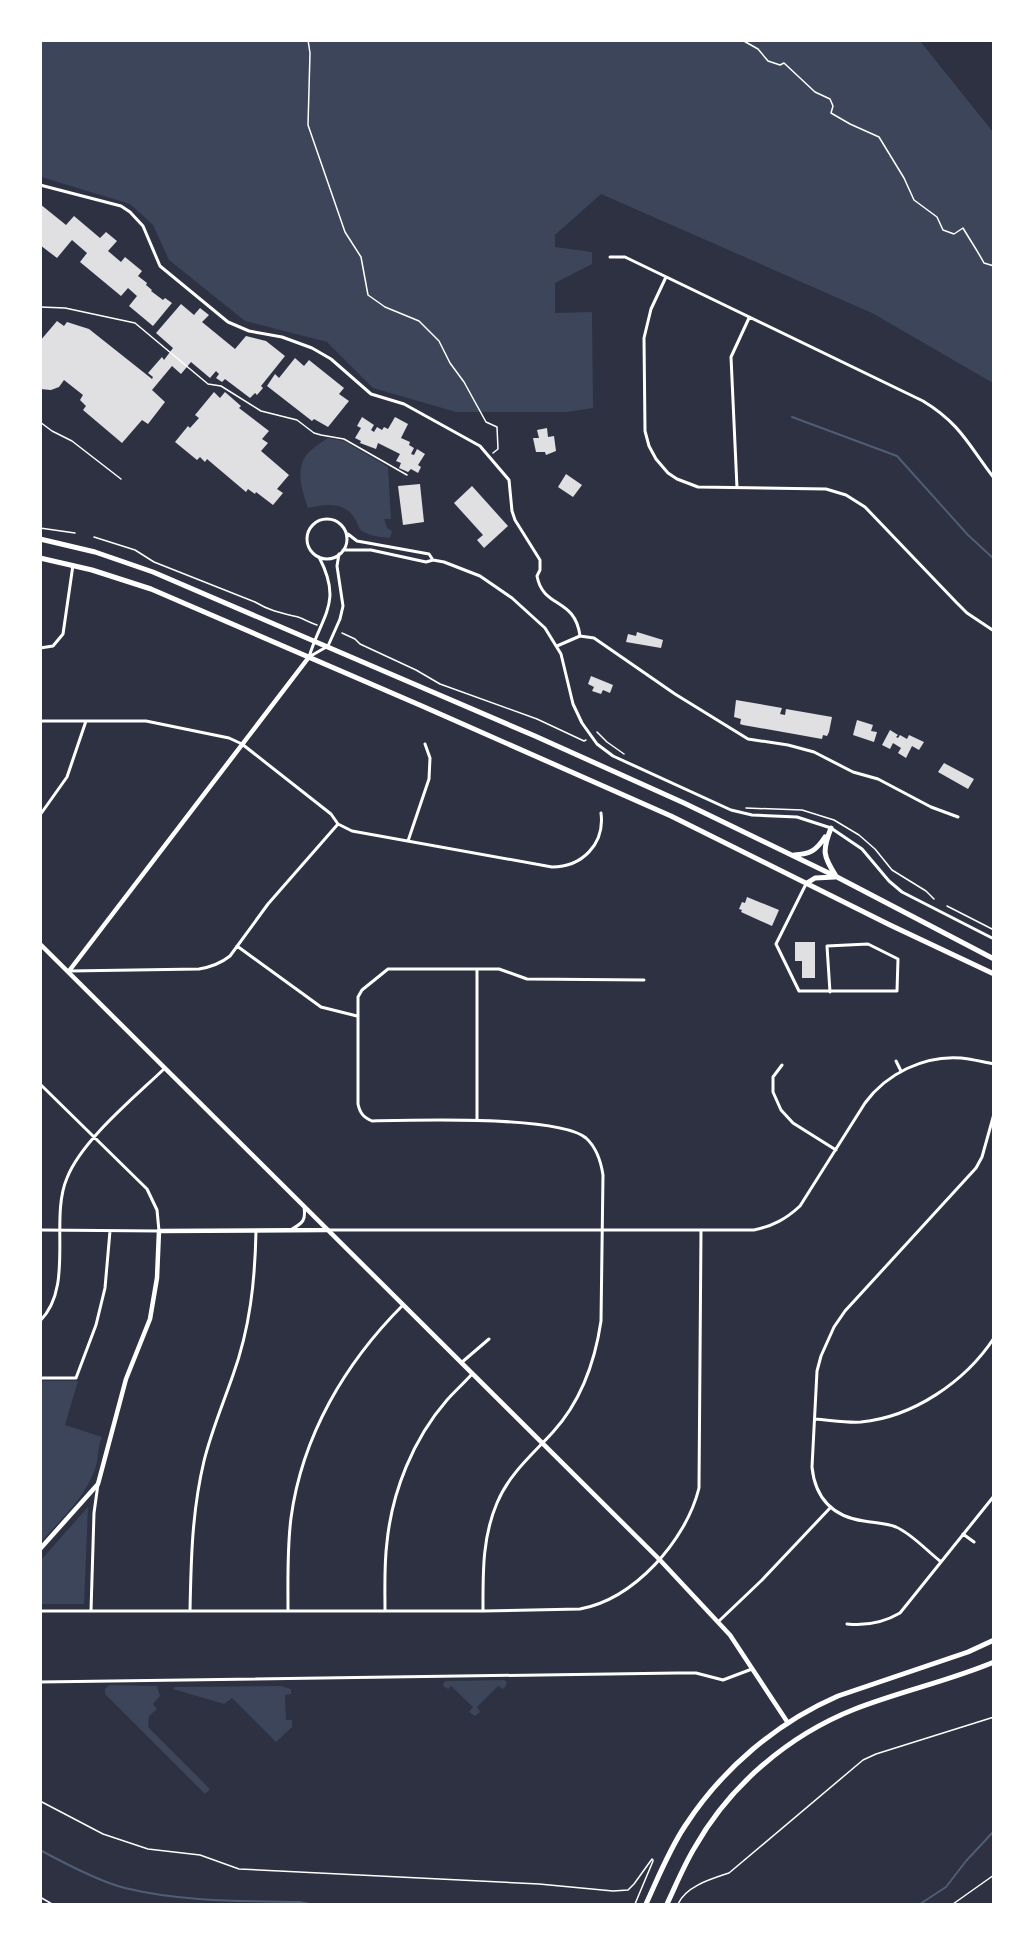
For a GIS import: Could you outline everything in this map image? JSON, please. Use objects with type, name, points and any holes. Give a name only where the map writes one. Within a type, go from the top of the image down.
[{"type":"main road","points":[[40,538],[112,557],[153,572],[617,772],[837,878],[993,959]]},
{"type":"main road","points":[[40,558],[73,565],[151,589],[309,657],[670,816],[993,974]]},
{"type":"main road","points":[[790,855],[815,851],[831,828]]},
{"type":"main road","points":[[831,828],[825,843],[825,855],[837,878]]},
{"type":"main road","points":[[807,883],[815,878],[837,878]]},
{"type":"main road","points":[[646,1905],[685,1826],[713,1788],[756,1746],[819,1704],[968,1652],[993,1640]]},
{"type":"main road","points":[[667,1905],[694,1847],[720,1811],[747,1780],[784,1748],[806,1733],[854,1710],[993,1662]]},
{"type":"street","points":[[40,185],[121,206],[143,226],[160,266],[228,322],[249,331],[282,337],[322,353],[332,359],[371,394],[392,399],[476,444],[509,480],[515,520],[540,560],[540,570],[537,576],[540,586],[547,596],[566,608],[576,618],[580,636]]},
{"type":"street","points":[[610,257],[625,257],[934,407],[962,432],[993,478]]},
{"type":"street","points":[[666,277],[651,309],[644,338],[644,421],[646,438],[656,459],[668,473],[698,487],[826,489],[856,500],[962,608],[993,631]]},
{"type":"street","points":[[737,488],[731,357],[749,318]]},
{"type":"street","points":[[69,971],[309,657],[329,605],[331,587],[328,574],[319,557],[308,544],[307,537],[312,526],[321,520],[331,519],[340,524],[357,541],[429,554],[433,560]]},
{"type":"street","points":[[319,557],[330,558],[339,554],[347,542],[346,532]]},
{"type":"street","points":[[343,550],[371,550],[426,562],[433,560],[464,568],[493,584],[545,628],[557,646],[564,664],[573,704],[582,723],[597,744],[613,756],[731,810],[752,815],[797,817],[831,828],[862,849],[889,881],[902,892],[993,939]]},
{"type":"street","points":[[309,657],[328,646],[343,606],[338,566],[339,554]]},
{"type":"street","points":[[40,648],[52,646],[63,634],[73,565]]},
{"type":"street","points":[[557,646],[580,636],[591,637],[605,644],[652,679],[748,739],[788,745],[820,755],[853,772],[878,779],[931,807],[958,817]]},
{"type":"street","points":[[40,721],[146,721],[229,738],[242,744],[332,814],[338,824],[352,831],[552,867],[574,864],[593,848],[601,833],[601,813]]},
{"type":"street","points":[[40,815],[67,777],[86,721]]},
{"type":"street","points":[[408,841],[429,779],[430,758],[425,744]]},
{"type":"street","points":[[69,971],[209,967],[224,961],[268,904],[338,824]]},
{"type":"street","points":[[807,883],[776,944],[799,991],[830,992],[897,991],[898,959],[868,944],[827,946],[830,992]]},
{"type":"street","points":[[40,944],[719,1621],[788,1723]]},
{"type":"street","points":[[237,946],[321,1007],[357,1016]]},
{"type":"street","points":[[483,1611],[483,1564],[492,1515],[514,1473],[573,1406],[585,1384],[593,1361],[602,1321],[602,1164],[585,1137],[556,1127],[477,1120],[372,1121],[364,1118],[359,1111],[358,1104],[358,997],[362,990],[388,969],[499,969],[527,979],[644,980]]},
{"type":"street","points":[[477,969],[477,1120]]},
{"type":"street","points":[[40,1230],[754,1230],[776,1224],[800,1206],[871,1094],[901,1071],[945,1058],[970,1059],[993,1064]]},
{"type":"street","points":[[896,1060],[901,1071]]},
{"type":"street","points":[[782,1065],[773,1077],[773,1092],[781,1110],[793,1122],[836,1150]]},
{"type":"street","points":[[40,1321],[48,1312],[57,1282],[60,1205],[66,1179],[79,1156],[94,1137],[165,1068]]},
{"type":"street","points":[[40,1084],[152,1196],[157,1210],[159,1231],[157,1278],[150,1319],[126,1379],[98,1484],[94,1513],[91,1611]]},
{"type":"street","points":[[940,1561],[896,1527],[852,1519],[830,1508],[821,1498],[813,1478],[819,1364],[826,1342],[845,1311],[976,1168],[982,1157],[993,1114]]},
{"type":"street","points":[[291,1230],[303,1223],[306,1215],[303,1205]]},
{"type":"street","points":[[190,1611],[191,1537],[195,1500],[209,1442],[233,1374],[247,1323],[255,1273],[256,1230]]},
{"type":"street","points":[[40,1611],[579,1609],[592,1607],[617,1596],[659,1559],[680,1534],[690,1518],[699,1488],[701,1230]]},
{"type":"street","points":[[40,1378],[76,1378],[96,1325],[105,1288],[110,1231]]},
{"type":"street","points":[[288,1610],[287,1564],[291,1517],[302,1467],[312,1440],[330,1400],[348,1371],[374,1335],[403,1305]]},
{"type":"street","points":[[815,1419],[858,1422],[890,1417],[905,1411],[933,1396],[958,1377],[993,1338]]},
{"type":"street","points":[[461,1363],[489,1339]]},
{"type":"street","points":[[385,1611],[387,1542],[392,1508],[400,1483],[415,1448],[438,1411],[472,1374]]},
{"type":"street","points":[[40,1549],[98,1484]]},
{"type":"street","points":[[847,1624],[865,1626],[900,1613],[993,1496]]},
{"type":"street","points":[[719,1621],[762,1580],[830,1508]]},
{"type":"street","points":[[963,1533],[974,1542]]},
{"type":"street","points":[[40,1682],[677,1673],[696,1673],[723,1680],[752,1669]]},
{"type":"lane","points":[[40,422],[72,441],[121,478]]},
{"type":"path","points":[[308,40],[310,53],[309,124],[345,232],[361,257],[368,295],[385,308],[419,321],[439,341],[486,422],[497,428],[498,449],[488,457]]},
{"type":"path","points":[[742,40],[758,49],[768,61],[780,65],[784,63],[815,92],[830,99],[833,106],[831,113],[879,137],[904,178],[914,200],[937,217],[943,230],[954,234],[963,228],[970,244],[977,249],[984,263],[993,266]]},
{"type":"path","points":[[40,307],[65,308],[135,322],[208,384],[221,386],[261,411],[297,420],[314,433],[344,439],[407,475]]},
{"type":"path","points":[[40,528],[75,533]]},
{"type":"path","points":[[94,537],[135,550],[154,562],[255,602],[267,609],[321,627]]},
{"type":"path","points":[[335,631],[347,634],[360,644],[440,684],[537,719],[586,740]]},
{"type":"path","points":[[947,906],[993,930]]},
{"type":"path","points":[[678,1905],[681,1898],[704,1881],[729,1874],[863,1760],[993,1717]]},
{"type":"path","points":[[40,1801],[103,1834],[148,1849],[200,1856],[239,1869],[539,1884],[613,1891],[628,1890],[652,1859],[635,1905]]},
{"type":"path","points":[[953,1905],[993,1875]]},
{"type":"path","points":[[40,1897],[52,1905]]},
{"type":"shaded area","points":[[40,41],[920,41],[993,132],[993,383],[872,313],[601,194],[555,235],[555,247],[592,252],[592,264],[555,283],[555,313],[592,312],[593,408],[567,412],[456,412],[373,388],[327,342],[245,321],[169,260],[153,225],[130,204],[41,177]]},
{"type":"shaded area","points":[[328,438],[344,441],[388,467],[391,519],[384,519],[387,528],[392,531],[390,538],[362,531],[346,509],[334,505],[308,508],[301,479],[304,458]]},
{"type":"shaded area","points":[[41,1381],[78,1381],[65,1425],[102,1437],[91,1480],[71,1508],[41,1542]]},
{"type":"shaded area","points":[[88,1507],[84,1604],[41,1604],[41,1560]]},
{"type":"shaded area","points":[[504,1680],[507,1682],[506,1686],[503,1689],[498,1686],[477,1707],[480,1712],[475,1716],[469,1712],[473,1707],[451,1686],[448,1689],[443,1686],[447,1681]]},
{"type":"shaded area","points":[[109,1685],[157,1686],[160,1696],[153,1704],[157,1709],[149,1716],[148,1727],[210,1789],[205,1794],[105,1694],[105,1689]]},
{"type":"shaded area","points":[[281,1686],[291,1689],[291,1694],[285,1695],[286,1720],[292,1720],[292,1727],[276,1742],[232,1698],[224,1704],[173,1689],[175,1687]]},
{"type":"building","points":[[40,204],[66,225],[74,216],[100,238],[106,232],[117,241],[108,251],[121,262],[125,257],[142,271],[138,276],[147,283],[151,291],[163,300],[165,298],[172,303],[153,326],[129,306],[137,296],[128,288],[121,296],[80,262],[87,253],[72,240],[57,258],[40,245]]},
{"type":"building","points":[[181,304],[194,315],[200,308],[209,315],[202,322],[235,349],[246,336],[266,341],[285,356],[261,386],[263,388],[257,395],[255,393],[250,398],[225,379],[222,382],[216,378],[219,374],[216,371],[210,378],[191,362],[181,374],[172,366],[152,390],[165,402],[148,424],[142,420],[122,443],[83,410],[86,406],[80,400],[83,395],[64,380],[59,387],[51,390],[40,389],[40,341],[57,321],[64,326],[67,322],[89,329],[152,379],[153,377],[148,373],[162,357],[164,360],[173,348],[156,333]]},
{"type":"building","points":[[295,358],[304,366],[309,360],[344,388],[339,394],[349,401],[328,427],[314,419],[312,421],[267,386],[275,374],[279,378]]},
{"type":"building","points":[[214,392],[220,398],[225,392],[241,406],[239,408],[269,431],[262,439],[268,443],[261,451],[289,475],[277,489],[283,493],[273,505],[256,492],[255,494],[248,489],[246,492],[207,459],[205,462],[200,457],[197,460],[175,442],[188,426],[190,428],[199,418],[195,415]]},
{"type":"building","points":[[362,417],[374,425],[371,430],[374,432],[377,427],[382,430],[384,427],[388,429],[395,417],[408,424],[401,438],[410,442],[409,445],[414,448],[411,454],[414,455],[417,449],[425,454],[418,465],[421,467],[418,473],[411,469],[408,472],[399,468],[401,463],[396,461],[400,454],[378,443],[376,449],[360,443],[361,441],[355,438],[361,428],[357,426]]},
{"type":"building","points":[[547,428],[548,437],[554,436],[556,451],[546,455],[545,452],[536,452],[533,438],[539,438],[537,430]]},
{"type":"building","points":[[566,474],[582,485],[573,497],[558,487]]},
{"type":"building","points":[[420,484],[424,522],[403,525],[398,486]]},
{"type":"building","points":[[472,486],[508,526],[484,548],[477,540],[483,535],[454,503]]},
{"type":"building","points":[[637,632],[663,640],[661,648],[626,642],[628,634],[636,636]]},
{"type":"building","points":[[591,676],[613,685],[610,693],[603,690],[601,694],[592,691],[594,687],[588,684]]},
{"type":"building","points":[[736,700],[782,708],[780,714],[785,715],[786,709],[832,717],[829,732],[827,736],[823,735],[822,739],[740,724],[741,719],[734,717]]},
{"type":"building","points":[[857,720],[873,725],[871,731],[877,732],[874,742],[853,735]]},
{"type":"building","points":[[890,730],[898,735],[896,737],[898,738],[900,735],[907,739],[909,735],[924,742],[919,750],[912,746],[906,758],[898,753],[901,748],[893,743],[890,749],[882,745]]},
{"type":"building","points":[[944,763],[974,779],[968,789],[938,772]]},
{"type":"building","points":[[747,897],[779,910],[772,926],[741,912],[742,910],[739,909]]},
{"type":"building","points":[[795,942],[815,942],[815,978],[802,978],[802,961],[795,961]]},
{"type":"waterway","points":[[792,417],[897,456],[968,535],[994,559]]},
{"type":"waterway","points":[[920,1904],[946,1887],[994,1831]]},
{"type":"waterway","points":[[40,1850],[105,1881],[147,1893],[212,1900],[309,1904]]}]
